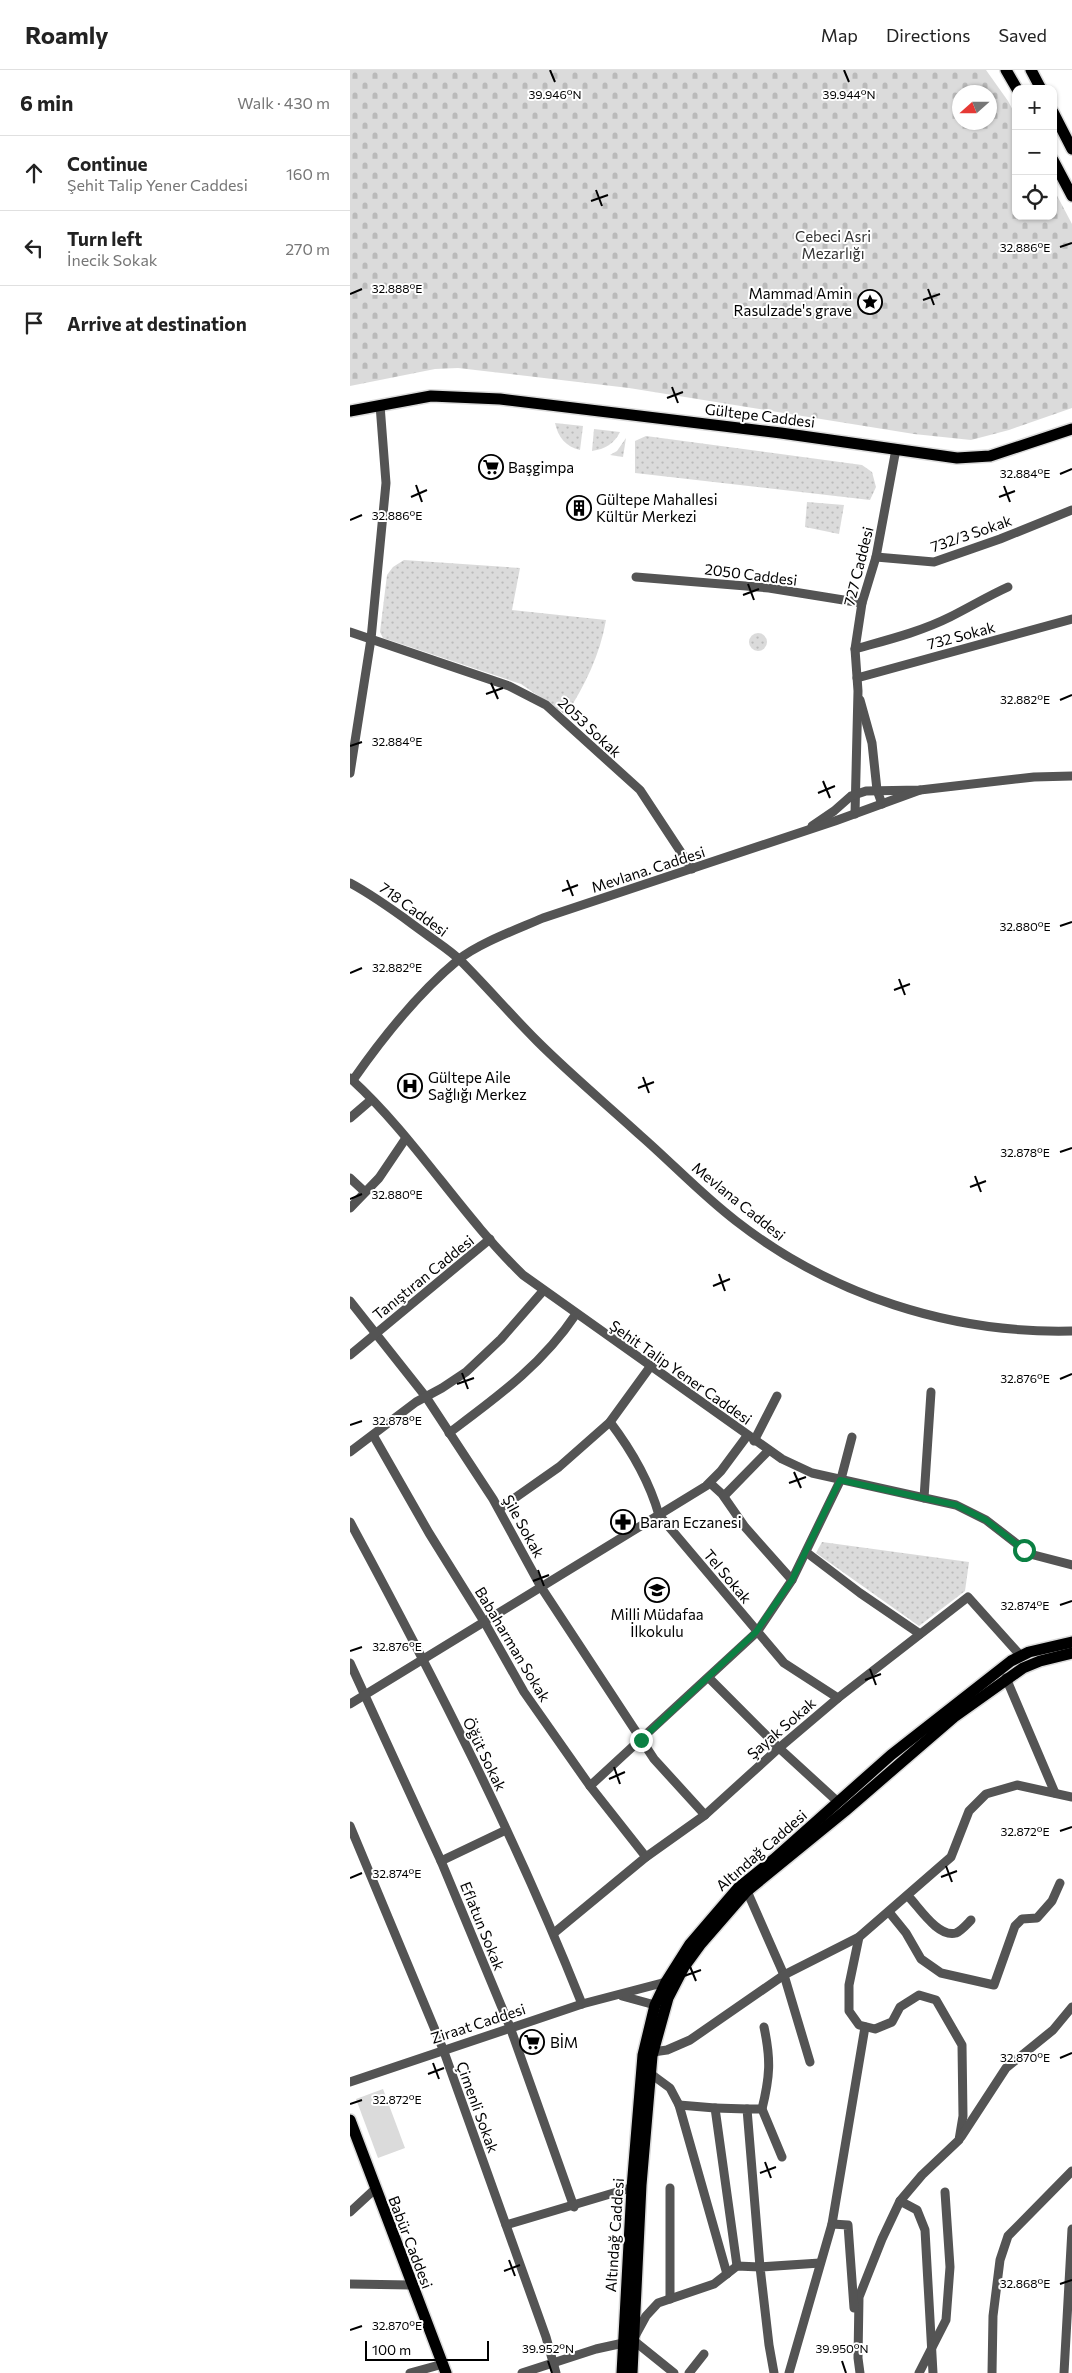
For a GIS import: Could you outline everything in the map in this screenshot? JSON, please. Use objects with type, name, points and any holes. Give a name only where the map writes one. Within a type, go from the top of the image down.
[{"type":"main road","points":[[1006,70],[1015,85]]},
{"type":"main road","points":[[1031,70],[1039,85]]},
{"type":"main road","points":[[1057,120],[1072,150]]},
{"type":"main road","points":[[1057,168],[1072,196]]},
{"type":"main road","name":"Gültepe Caddesi","points":[[350,411],[431,396],[500,399],[957,458],[990,456],[1072,429]]},
{"type":"main road","name":"Altındağ Caddesi","points":[[637,2187],[650,2074],[660,2009],[666,1982],[690,1944],[727,1899],[891,1755],[1020,1655],[1072,1642]]},
{"type":"main road","name":"Altındağ Caddesi","points":[[622,2373],[628,2342],[643,2055],[660,2009],[691,1958],[747,1891],[838,1817],[954,1716],[1006,1678],[1031,1664],[1072,1653]]},
{"type":"main road","name":"Babür Caddesi","points":[[350,2120],[444,2369]]},
{"type":"main road","name":"Altındağ Caddesi","points":[[628,2342],[632,2373]]},
{"type":"street","points":[[350,773],[371,640],[386,482],[380,405]]},
{"type":"street","name":"727 Caddesi","points":[[855,814],[858,764],[858,691],[855,649],[862,603],[876,557],[896,449]]},
{"type":"street","name":"732/3 Sokak","points":[[876,557],[934,562],[1000,539],[1072,510]]},
{"type":"street","name":"2050 Caddesi","points":[[636,577],[769,588],[862,603]]},
{"type":"street","points":[[855,649],[909,634],[949,617],[983,598],[1008,587]]},
{"type":"street","name":"732 Sokak","points":[[857,678],[1072,619]]},
{"type":"street","name":"2053 Sokak","points":[[350,632],[509,686],[546,705],[640,790],[692,870]]},
{"type":"street","name":"727 Caddesi","points":[[858,691],[872,744],[877,790],[882,804]]},
{"type":"street","name":"Mevlana. Caddesi","points":[[804,831],[855,794],[877,790],[920,790],[1034,777],[1072,776]]},
{"type":"street","name":"Mevlana. Caddesi","points":[[351,1079],[398,1019],[459,959],[544,918],[692,870],[920,790]]},
{"type":"street","name":"718 Caddesi","points":[[350,883],[377,897],[459,959]]},
{"type":"street","name":"Mevlana Caddesi","points":[[459,959],[536,1040],[600,1101],[721,1209],[789,1258],[832,1281],[873,1299],[915,1312],[958,1321],[1024,1330],[1072,1331]]},
{"type":"street","name":"Şehit Talip Yener Caddesi","points":[[351,1079],[406,1138],[490,1239],[523,1275],[768,1451],[803,1470],[965,1508],[986,1520],[1030,1554],[1072,1565]]},
{"type":"street","points":[[352,1116],[371,1100]]},
{"type":"street","points":[[350,1208],[379,1178],[406,1138]]},
{"type":"street","points":[[350,1178],[365,1192]]},
{"type":"street","name":"Tanıştıran Caddesi","points":[[350,1355],[490,1239]]},
{"type":"street","points":[[350,1452],[409,1407],[449,1384],[476,1364],[511,1329],[543,1291]]},
{"type":"street","name":"Şile Sokak","points":[[350,1301],[426,1397],[499,1509],[541,1587],[654,1759],[705,1815]]},
{"type":"street","points":[[449,1433],[510,1387],[558,1341],[576,1314]]},
{"type":"street","points":[[499,1509],[559,1467],[610,1422],[650,1367]]},
{"type":"street","points":[[924,1498],[931,1392]]},
{"type":"street","points":[[350,1704],[485,1623],[710,1483],[750,1438],[777,1396]]},
{"type":"street","name":"Tel Sokak","points":[[610,1422],[632,1452],[652,1490],[659,1515],[784,1663],[838,1698]]},
{"type":"street","name":"Babaharman Sokak","points":[[373,1435],[428,1533],[485,1623],[524,1692],[590,1786],[646,1857]]},
{"type":"street","points":[[590,1786],[709,1678],[756,1632],[792,1580],[806,1552],[840,1480],[852,1437]]},
{"type":"street","points":[[724,1496],[768,1451]]},
{"type":"street","points":[[710,1483],[724,1496],[745,1527],[792,1580]]},
{"type":"street","name":"Öğüt Sokak","points":[[350,1522],[424,1659],[554,1933],[582,2004]]},
{"type":"street","points":[[806,1552],[860,1593],[920,1634]]},
{"type":"street","name":"Şayak Sokak","points":[[554,1933],[646,1857],[705,1815],[778,1748],[838,1698],[968,1597],[1020,1655]]},
{"type":"street","name":"Eflatun Sokak","points":[[350,1663],[441,1861],[510,2027],[574,2206]]},
{"type":"street","points":[[709,1678],[778,1748],[838,1802]]},
{"type":"street","points":[[1006,1678],[1055,1793]]},
{"type":"street","points":[[653,2052],[667,2050],[690,2040],[784,1975],[859,1937],[951,1857],[969,1811],[986,1794],[1017,1786],[1072,1797]]},
{"type":"street","name":"Çimenli Sokak","points":[[350,1826],[443,2050],[506,2225],[556,2373]]},
{"type":"street","points":[[441,1861],[506,1830]]},
{"type":"street","points":[[889,1912],[906,1932],[921,1959],[942,1974],[994,1985],[1014,1926],[1022,1919],[1037,1918],[1052,1901],[1060,1883]]},
{"type":"street","points":[[747,1891],[784,1975],[810,2062]]},
{"type":"street","points":[[908,1896],[938,1928],[947,1934],[958,1932],[971,1920]]},
{"type":"street","points":[[859,1937],[849,1986],[850,2011],[859,2026],[875,2030],[892,2022],[900,2007],[919,1995],[936,2000],[962,2045],[963,2099],[959,2140]]},
{"type":"street","name":"Ziraat Caddesi","points":[[350,2082],[582,2004],[666,1982]]},
{"type":"street","name":"Ziraat Caddesi","points":[[617,1996],[642,2000],[660,2009]]},
{"type":"street","points":[[858,2358],[859,2297],[900,2201],[922,2175],[959,2140],[1006,2068],[1053,2030],[1072,2007]]},
{"type":"street","points":[[764,2027],[770,2051],[770,2075],[762,2110],[782,2157]]},
{"type":"street","points":[[789,2373],[832,2224],[865,2027]]},
{"type":"street","points":[[650,2074],[670,2088],[679,2105],[726,2274]]},
{"type":"street","points":[[679,2105],[762,2110]]},
{"type":"street","points":[[715,2108],[736,2266]]},
{"type":"street","points":[[747,2109],[760,2267],[774,2373]]},
{"type":"street","points":[[992,2373],[993,2316],[1000,2260],[1008,2236],[1072,2171]]},
{"type":"street","points":[[506,2225],[637,2187]]},
{"type":"street","points":[[350,2212],[375,2188]]},
{"type":"street","points":[[670,2188],[670,2299]]},
{"type":"street","points":[[919,2373],[946,2320],[950,2267],[945,2192]]},
{"type":"street","points":[[900,2201],[917,2210],[924,2230],[933,2373]]},
{"type":"street","points":[[832,2224],[848,2225],[860,2373]]},
{"type":"street","points":[[1064,2373],[1072,2229]]},
{"type":"street","points":[[522,2373],[596,2349],[628,2342],[646,2316],[658,2303],[714,2284],[736,2266],[760,2267],[820,2263]]},
{"type":"street","points":[[350,2284],[411,2285]]},
{"type":"street","points":[[628,2342],[674,2373]]},
{"type":"street","points":[[689,2373],[704,2354]]},
{"type":"street","points":[[410,2373],[444,2369]]},
{"type":"green space","name":"Cebeci Asri Mezarlığı","points":[[350,70],[986,70],[997,85],[952,85],[952,130],[997,130],[997,86],[1012,108],[1012,220],[1057,220],[1057,196],[1072,224],[1072,408],[1009,430],[971,440],[914,434],[629,388],[458,368],[435,369],[350,386]]},
{"type":"green space","points":[[555,423],[583,426],[580,450],[563,441]]},
{"type":"green space","points":[[594,429],[620,432],[609,445],[592,451]]},
{"type":"green space","points":[[646,436],[862,465],[872,472],[876,487],[870,500],[635,473],[635,441]]},
{"type":"green space","points":[[626,438],[623,457],[610,455],[617,451]]},
{"type":"green space","points":[[807,502],[844,505],[839,534],[805,527]]},
{"type":"green space","points":[[404,560],[520,568],[512,610],[606,620],[600,645],[591,669],[566,715],[521,684],[383,638],[380,632],[387,575],[393,567]]},
{"type":"green space","points":[[758,633],[764,636],[767,642],[764,648],[758,651],[752,648],[749,642],[752,636]]},
{"type":"green space","points":[[822,1542],[969,1562],[965,1591],[919,1626],[816,1553]]},
{"type":"green space","points":[[383,2089],[405,2148],[378,2158],[356,2099]]},
{"type":"place","name":"Mammad Amin Rasulzade's grave","points":[[870,302]]},
{"type":"place","name":"Başgimpa","points":[[491,467]]},
{"type":"place","name":"Gültepe Mahallesi Kültür Merkezi","points":[[579,508]]},
{"type":"place","name":"Gültepe Aile Sağlığı Merkez","points":[[410,1086]]},
{"type":"place","name":"Baran Eczanesi","points":[[623,1522]]},
{"type":"place","name":"Milli Müdafaa İlkokulu","points":[[657,1590]]},
{"type":"place","name":"BİM","points":[[532,2042]]},
{"type":"route","points":[[641,1740],[756,1632],[792,1580],[840,1480],[956,1505],[986,1520],[1024,1550]]}]
